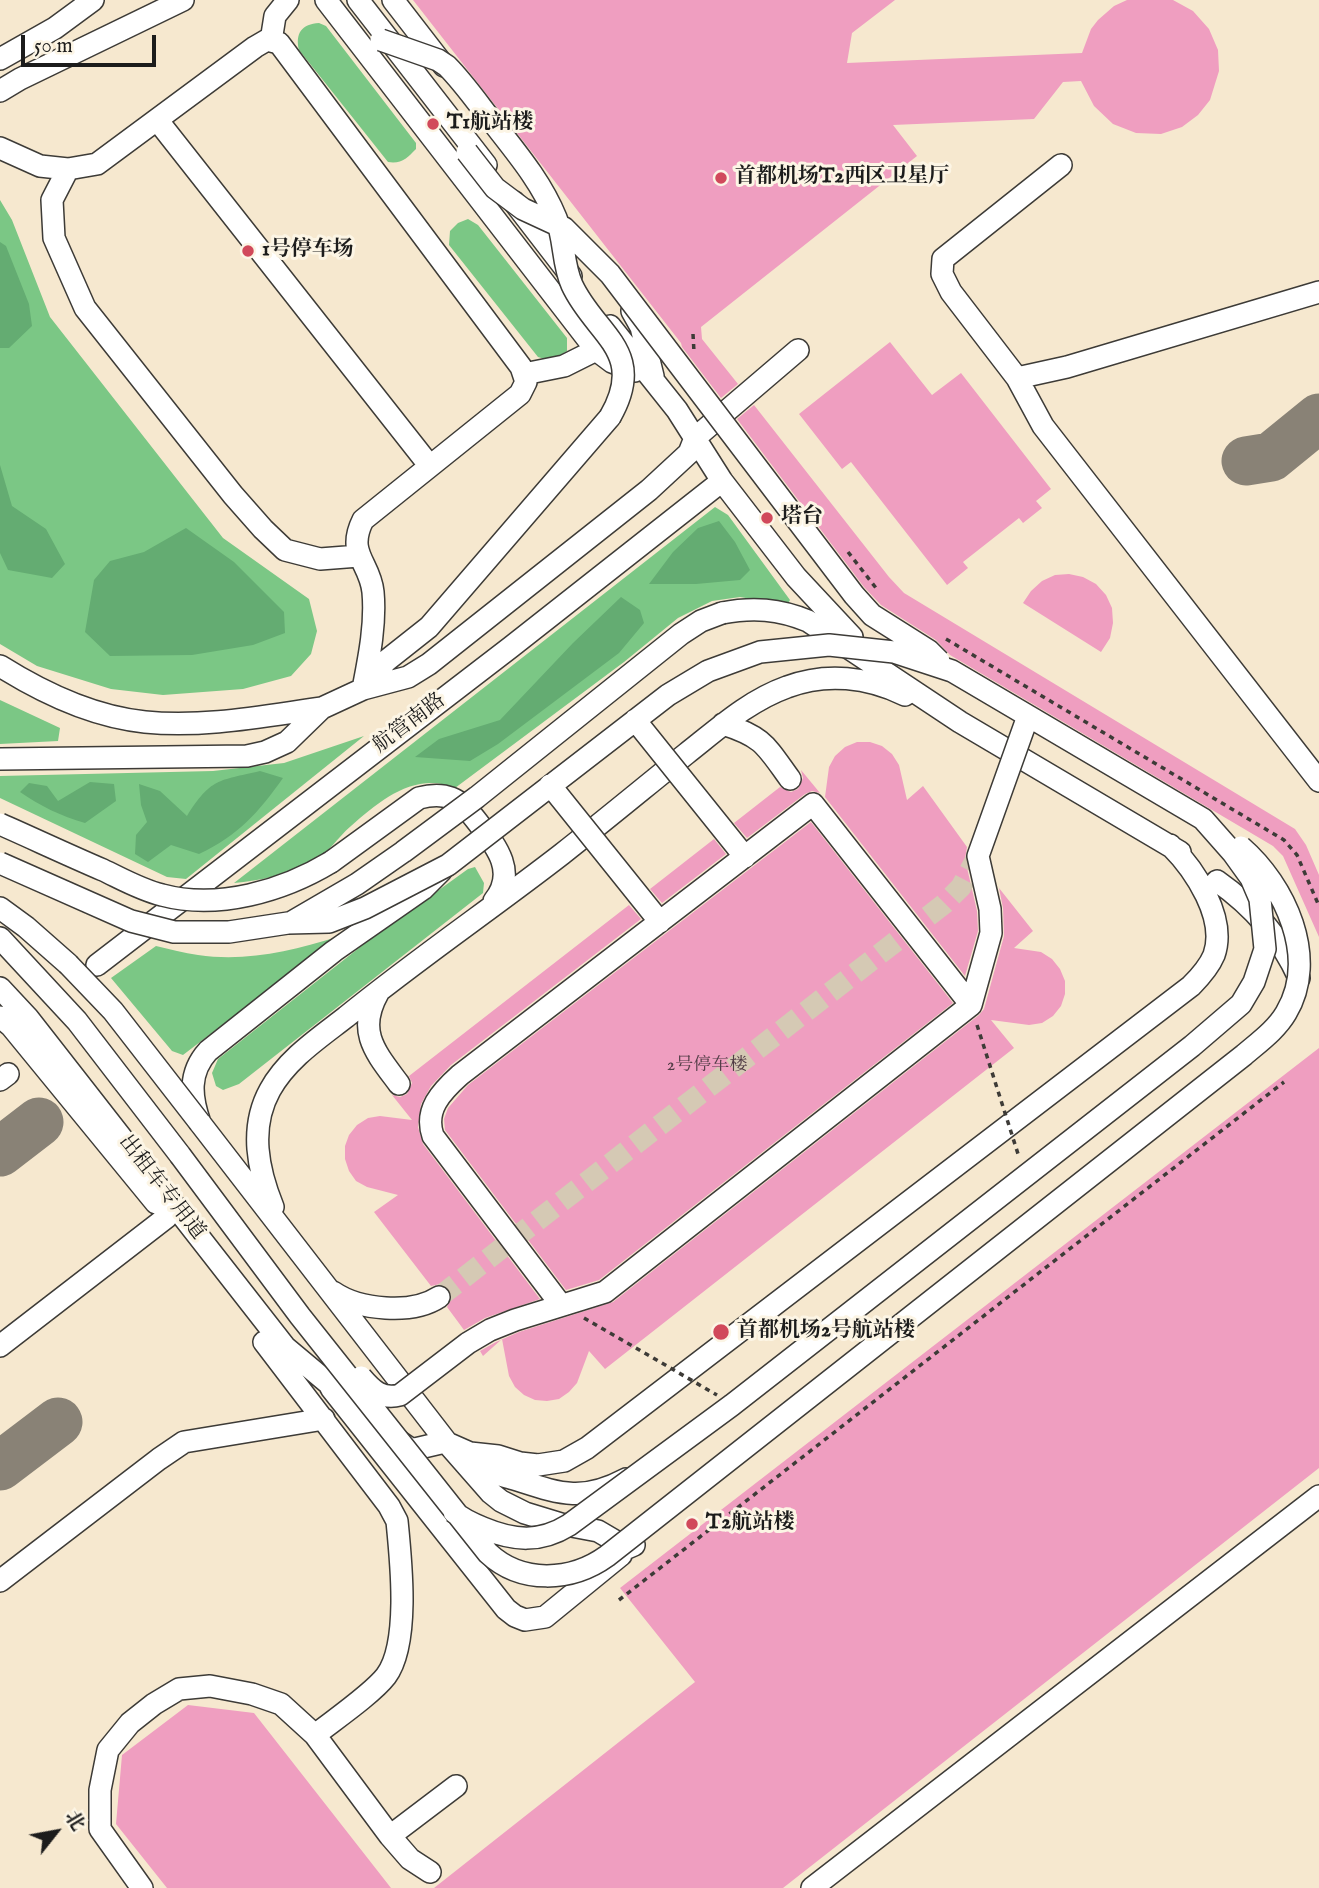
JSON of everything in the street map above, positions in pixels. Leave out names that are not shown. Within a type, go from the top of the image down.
[{"type":"street","points":[[0,59],[55,28],[93,0]]},
{"type":"street","points":[[0,91],[183,0]]},
{"type":"street","points":[[271,41],[275,16],[288,0]]},
{"type":"street","points":[[326,0],[597,351],[612,362],[644,374],[654,382]]},
{"type":"street","points":[[350,0],[612,340],[621,359],[624,384],[610,417],[429,627],[386,661],[363,689]]},
{"type":"street","points":[[358,0],[654,382],[722,481],[814,599],[894,677]]},
{"type":"street","points":[[393,0],[638,319],[654,382]]},
{"type":"street","points":[[0,148],[40,166],[68,169],[97,164],[255,47],[267,40],[279,43],[522,367],[526,382],[520,394],[363,520],[357,532],[359,556],[372,588],[373,612],[363,689]]},
{"type":"street","points":[[0,938],[77,1021],[300,1316],[491,1556],[517,1572],[545,1576],[567,1574],[601,1560],[1270,1032],[1286,1014],[1298,985],[1300,951],[1280,895],[1261,867],[1237,843],[1203,819],[952,671],[929,651],[883,623],[854,595],[610,274],[447,66],[438,60],[381,40]]},
{"type":"street","points":[[158,121],[429,465]]},
{"type":"street","points":[[456,167],[499,137]]},
{"type":"street","points":[[1061,165],[943,259],[942,274],[951,292],[1017,378],[1043,426],[1317,775]]},
{"type":"street","points":[[68,169],[52,200],[54,238],[85,308],[233,495],[285,550],[320,559],[359,556]]},
{"type":"street","points":[[532,174],[559,225],[566,268],[576,292]]},
{"type":"street","points":[[495,188],[523,209],[559,225],[610,274]]},
{"type":"street","points":[[1017,378],[1080,363],[1319,292]]},
{"type":"street","points":[[0,666],[63,699],[120,718],[175,724],[235,720],[322,708],[363,689],[408,677],[429,664],[649,490],[688,453],[695,438],[798,350]]},
{"type":"street","points":[[524,374],[564,366],[597,351]]},
{"type":"street","name":"航管南路","points":[[97,965],[722,481]]},
{"type":"street","points":[[288,923],[357,884],[403,852],[477,797],[681,634],[701,621],[722,613],[762,609],[797,616],[818,626],[960,722]]},
{"type":"street","points":[[200,1123],[193,1103],[192,1086],[196,1068],[208,1051],[334,951],[423,889],[448,865],[680,686],[708,671],[742,658],[775,650],[829,645],[894,652],[952,671]]},
{"type":"street","points":[[0,970],[43,1008],[327,1383],[456,1548],[515,1616],[530,1620],[545,1617],[1226,1079],[1289,1026],[1302,992],[1301,984],[1289,956],[1274,933],[1254,911],[1198,864],[1170,845],[960,722],[891,688],[833,677],[815,679],[783,688],[751,704],[723,724],[560,855],[381,989],[296,1058],[278,1077],[265,1100],[257,1140],[257,1160],[271,1202],[294,1246]]},
{"type":"street","points":[[0,759],[257,754],[287,742],[322,708]]},
{"type":"street","points":[[300,1316],[347,1360],[373,1390],[381,1396],[400,1395],[468,1343],[490,1330],[605,1292],[971,1006],[991,933],[990,909],[978,856],[1028,716]]},
{"type":"street","points":[[635,720],[745,857]]},
{"type":"street","points":[[723,724],[749,732],[758,738],[790,779]]},
{"type":"street","points":[[976,859],[1014,753]]},
{"type":"street","points":[[550,785],[660,922]]},
{"type":"street","points":[[0,824],[143,888],[180,899],[212,899],[266,891],[296,881],[331,862],[413,802],[433,795],[449,797],[461,803],[498,848],[516,860],[530,864],[544,862],[560,855]]},
{"type":"street","points":[[561,1305],[433,1136],[429,1125],[430,1114],[441,1093],[460,1075],[813,804],[971,1006]]},
{"type":"street","points":[[454,1512],[477,1526],[512,1538],[526,1539],[551,1534],[589,1511],[733,1405],[1232,1013],[1241,1004],[1254,982],[1265,949],[1260,899],[1244,867],[1203,819]]},
{"type":"street","points":[[327,1383],[338,1391],[357,1396],[405,1447],[415,1449],[440,1442],[470,1453],[538,1465],[554,1464],[576,1455],[1182,994],[1198,979],[1214,953],[1216,935],[1212,912],[1204,891],[1189,866],[1170,845]]},
{"type":"street","points":[[487,909],[504,883],[505,869],[498,848]]},
{"type":"street","points":[[0,863],[95,906],[156,929],[174,932],[229,932],[288,923],[313,924],[336,920],[448,865]]},
{"type":"street","points":[[448,1444],[476,1466],[544,1490],[567,1494],[613,1486],[655,1460],[1246,998],[1258,976],[1261,950],[1249,923],[1217,881]]},
{"type":"street","points":[[0,908],[68,964],[108,1005],[448,1444],[491,1493],[525,1513],[598,1531],[625,1548],[630,1548]]},
{"type":"street","name":"出租车专用道","points":[[0,988],[28,1018],[99,1107],[276,1336],[327,1383]]},
{"type":"street","points":[[381,989],[369,1012],[369,1035],[378,1055],[399,1084]]},
{"type":"street","points":[[0,1017],[11,1026],[167,1217],[324,1419],[389,1506],[397,1521],[401,1633],[396,1658],[385,1677],[315,1735]]},
{"type":"street","points":[[0,1346],[167,1217]]},
{"type":"street","points":[[323,1284],[341,1297],[365,1306],[417,1306],[439,1297]]},
{"type":"street","points":[[0,1581],[159,1459],[184,1443],[324,1419]]},
{"type":"street","points":[[812,1888],[1319,1496]]},
{"type":"street","points":[[142,1888],[100,1829],[100,1790],[108,1750],[130,1723],[153,1704],[178,1689],[210,1686],[252,1694],[281,1704],[315,1735],[410,1859],[430,1872]]},
{"type":"street","points":[[390,1836],[456,1787]]},
{"type":"path","points":[[693,334],[694,352]]},
{"type":"path","points":[[846,550],[880,594]]},
{"type":"path","points":[[944,638],[1284,840],[1297,855],[1319,906]]},
{"type":"path","points":[[971,1006],[1025,1176]]},
{"type":"path","points":[[619,1600],[1283,1082]]},
{"type":"path","points":[[561,1305],[733,1405]]},
{"type":"green space","points":[[319,23],[326,26],[416,143],[416,149],[404,160],[388,162],[299,50],[301,30],[308,25]]},
{"type":"green space","points":[[0,200],[12,220],[50,317],[223,538],[309,599],[317,631],[311,654],[291,676],[243,689],[163,695],[111,689],[37,666],[0,644]]},
{"type":"green space","points":[[468,219],[478,225],[567,338],[567,351],[551,361],[538,357],[449,245],[450,231],[458,223]]},
{"type":"green space","points":[[0,242],[6,246],[29,304],[32,326],[9,348],[0,348]]},
{"type":"green space","points":[[0,465],[12,506],[46,529],[65,564],[52,578],[8,570],[0,553]]},
{"type":"green space","points":[[715,507],[728,515],[790,600],[787,605],[740,597],[712,601],[678,618],[624,662],[455,788],[426,783],[399,791],[362,816],[312,862],[274,876],[234,883]]},
{"type":"green space","points":[[719,521],[735,542],[750,570],[740,580],[649,584],[673,552],[698,528]]},
{"type":"green space","points":[[186,528],[234,562],[284,612],[285,633],[253,645],[192,655],[110,656],[85,632],[94,580],[110,561],[144,552]]},
{"type":"green space","points":[[621,597],[640,610],[644,623],[619,653],[498,744],[470,761],[415,757],[439,739],[500,720]]},
{"type":"green space","points":[[0,700],[60,728],[58,741],[0,744]]},
{"type":"green space","points":[[364,736],[186,879],[167,877],[0,798],[0,776],[213,771],[284,763]]},
{"type":"green space","points":[[260,771],[283,778],[265,802],[237,831],[213,847],[199,854],[171,845],[148,862],[135,854],[136,835],[147,822],[141,805],[139,784],[160,791],[187,816],[203,794],[217,783]]},
{"type":"green space","points":[[90,782],[114,784],[116,801],[85,823],[51,810],[20,792],[29,783],[47,786],[58,801]]},
{"type":"green space","points":[[475,867],[484,883],[483,893],[239,1084],[223,1090],[216,1086],[212,1073],[218,1059],[364,944],[468,869]]},
{"type":"green space","points":[[337,937],[183,1055],[172,1051],[111,978],[156,946],[198,955],[234,957],[286,951]]},
{"type":"building","name":"首都机场T2西区卫星厅","points":[[413,0],[895,0],[852,33],[847,63],[1082,53],[1091,29],[1114,6],[1127,0],[1173,0],[1193,11],[1209,29],[1218,50],[1219,71],[1210,100],[1198,115],[1182,127],[1161,134],[1136,133],[1113,124],[1094,106],[1081,81],[1063,82],[1034,119],[893,125],[917,156],[701,327],[702,339],[738,384],[721,398]]},
{"type":"building","points":[[890,342],[932,395],[961,373],[1051,489],[1036,501],[1042,508],[1023,523],[1019,518],[963,562],[968,568],[947,585],[851,462],[842,469],[799,414]]},
{"type":"building","points":[[754,405],[904,593],[1295,829],[1306,845],[1319,875],[1319,937],[1283,856],[1273,846],[950,655],[936,640],[881,605],[864,587],[737,419]]},
{"type":"building","points":[[1069,574],[1096,584],[1106,595],[1112,608],[1110,638],[1101,652],[1023,603],[1042,581],[1055,575]]},
{"type":"building","points":[[857,742],[882,746],[892,754],[899,765],[907,800],[923,786],[967,847],[965,859],[977,911],[978,931],[965,976],[825,797],[829,767],[835,756],[845,747]]},
{"type":"building","points":[[801,770],[820,793],[812,791],[805,794],[747,838],[734,823],[780,787],[791,792],[798,789],[803,778]]},
{"type":"building","points":[[811,822],[953,1003],[599,1280],[566,1290],[445,1130],[444,1119],[448,1108],[468,1085]]},
{"type":"building","points":[[714,839],[726,854],[662,903],[650,889]]},
{"type":"building","points":[[999,888],[1033,931],[1014,948],[1041,952],[1052,959],[1060,969],[1065,981],[1065,994],[1061,1006],[1053,1016],[1042,1023],[1029,1025],[991,1020],[1014,1048],[605,1369],[589,1351],[577,1383],[559,1399],[535,1400],[515,1387],[509,1376],[502,1339],[613,1302],[979,1015],[984,1009],[1004,936]]},
{"type":"building","points":[[629,905],[641,919],[451,1065],[431,1086],[421,1104],[418,1127],[423,1144],[540,1299],[485,1318],[464,1330],[447,1307],[452,1298],[450,1291],[440,1284],[431,1286],[374,1212],[398,1195],[367,1187],[356,1181],[349,1171],[345,1146],[349,1135],[357,1125],[368,1118],[380,1116],[412,1120],[392,1095],[400,1097],[407,1094],[412,1083],[409,1076]]},
{"type":"building","name":"首都机场2号航站楼","points":[[1319,1048],[1319,1468],[783,1888],[434,1888],[695,1682],[620,1588]]},
{"type":"building","points":[[501,1340],[483,1356],[480,1351]]},
{"type":"building","points":[[188,1705],[254,1713],[391,1888],[167,1888],[116,1824],[122,1755]]},
{"type":"taxiway","points":[[1246,461],[1271,457],[1319,418]]},
{"type":"taxiway","points":[[0,1152],[39,1122]]},
{"type":"taxiway","points":[[0,1466],[58,1422]]},
{"type":"tunnel","points":[[439,1297],[944,904],[961,887],[976,859]]},
{"type":"tunnel","points":[[48,1004],[95,966]]},
{"type":"place","name":"T1航站楼","points":[[433,124]]},
{"type":"place","name":"首都机场T2西区卫星厅","points":[[721,178]]},
{"type":"place","name":"1号停车场","points":[[248,251]]},
{"type":"place","name":"塔台","points":[[767,518]]},
{"type":"place","name":"首都机场2号航站楼","points":[[721,1332]]},
{"type":"place","name":"T2航站楼","points":[[692,1524]]}]
